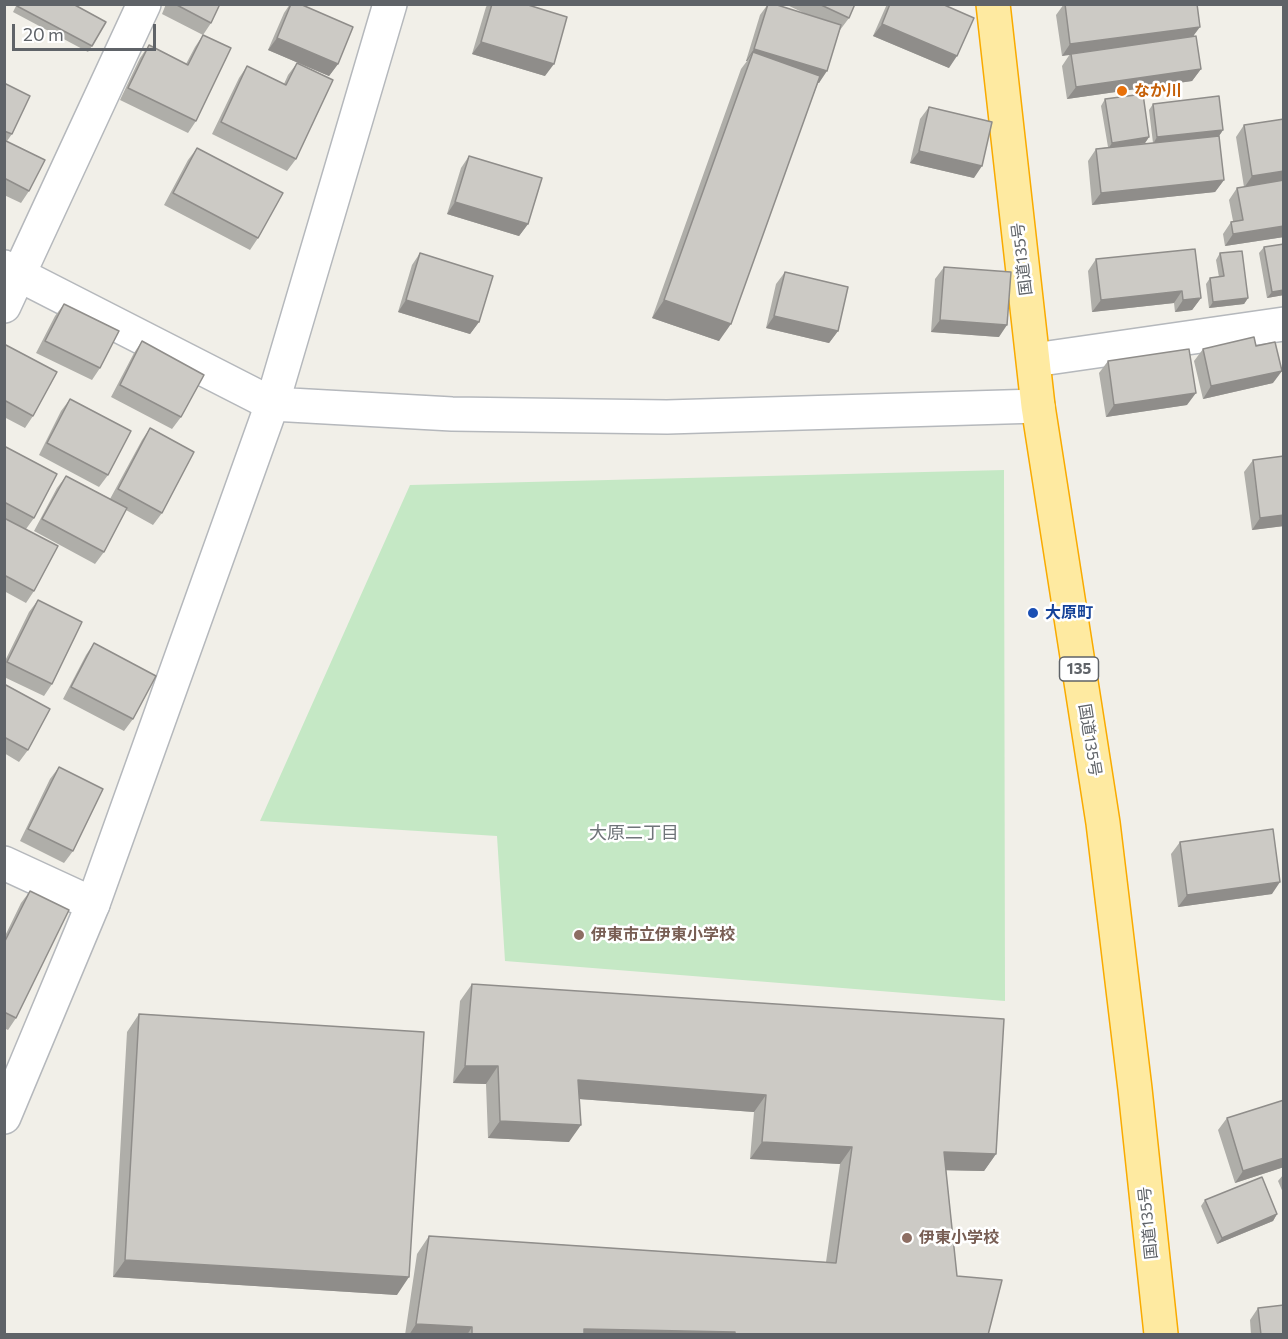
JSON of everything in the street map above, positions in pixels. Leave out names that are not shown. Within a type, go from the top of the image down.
[{"type":"highway","name":"国道135号","points":[[993,4],[1038,406],[1103,823],[1135,1089],[1161,1335]]},
{"type":"street","points":[[4,306],[12,271],[144,4]]},
{"type":"street","points":[[4,1117],[93,904],[272,404],[390,4]]},
{"type":"street","points":[[12,271],[272,404],[452,414],[667,417],[1038,406]]},
{"type":"street","points":[[1034,360],[1284,324]]},
{"type":"street","points":[[4,863],[93,904]]},
{"type":"green space","points":[[1004,470],[1005,1001],[505,961],[497,836],[260,821],[410,485]]},
{"type":"building","points":[[18,4],[73,4],[106,22],[92,46],[17,6]]},
{"type":"building","points":[[175,4],[220,4],[211,23]]},
{"type":"building","points":[[291,4],[300,4],[353,27],[338,64],[277,38]]},
{"type":"building","points":[[492,4],[525,4],[567,17],[554,64],[481,42]]},
{"type":"building","points":[[768,4],[841,25],[827,71],[754,49]]},
{"type":"building","points":[[819,4],[855,4],[849,18]]},
{"type":"building","points":[[890,4],[942,4],[974,18],[957,56],[882,24]]},
{"type":"building","points":[[1065,4],[1197,4],[1200,27],[1070,44]]},
{"type":"building","points":[[203,35],[231,48],[196,121],[128,88],[149,45],[188,65]]},
{"type":"building","points":[[1196,36],[1201,69],[1076,87],[1071,54]]},
{"type":"building","points":[[753,52],[820,76],[731,324],[664,300]]},
{"type":"building","points":[[297,63],[333,80],[296,159],[221,122],[247,66],[286,85]]},
{"type":"building","points":[[4,83],[30,96],[12,134],[4,131]]},
{"type":"building","points":[[1143,94],[1149,137],[1112,143],[1105,99]]},
{"type":"building","points":[[1219,96],[1223,130],[1157,137],[1153,104]]},
{"type":"building","points":[[929,107],[992,122],[982,166],[919,151]]},
{"type":"building","points":[[1284,119],[1284,171],[1252,176],[1244,125]]},
{"type":"building","points":[[1219,136],[1224,180],[1101,193],[1096,149]]},
{"type":"building","points":[[4,140],[45,160],[29,191],[4,178]]},
{"type":"building","points":[[197,148],[283,193],[258,238],[173,193]]},
{"type":"building","points":[[469,156],[542,178],[528,224],[455,202]]},
{"type":"building","points":[[1284,180],[1284,226],[1233,234],[1231,222],[1243,220],[1237,188]]},
{"type":"building","points":[[1284,244],[1284,290],[1272,292],[1264,247]]},
{"type":"building","points":[[1195,249],[1201,298],[1183,300],[1182,291],[1101,300],[1096,259]]},
{"type":"building","points":[[1242,251],[1248,298],[1213,302],[1210,278],[1224,276],[1220,253]]},
{"type":"building","points":[[420,253],[493,276],[479,322],[406,300]]},
{"type":"building","points":[[944,267],[1011,272],[1007,325],[940,320]]},
{"type":"building","points":[[785,272],[848,287],[838,331],[774,316]]},
{"type":"building","points":[[64,304],[119,331],[100,368],[45,341]]},
{"type":"building","points":[[1254,337],[1256,346],[1275,342],[1282,371],[1211,386],[1203,349]]},
{"type":"building","points":[[142,341],[204,375],[181,417],[120,385]]},
{"type":"building","points":[[4,344],[57,372],[33,416],[4,400]]},
{"type":"building","points":[[1189,349],[1196,393],[1114,405],[1108,361]]},
{"type":"building","points":[[70,399],[131,431],[108,475],[47,443]]},
{"type":"building","points":[[150,428],[194,452],[162,513],[118,489]]},
{"type":"building","points":[[4,446],[57,474],[34,518],[4,502]]},
{"type":"building","points":[[1284,456],[1284,515],[1260,518],[1253,460]]},
{"type":"building","points":[[66,476],[127,508],[104,552],[42,519]]},
{"type":"building","points":[[4,518],[58,546],[34,591],[4,575]]},
{"type":"building","points":[[38,600],[82,622],[52,684],[7,662]]},
{"type":"building","points":[[94,643],[156,676],[133,719],[71,687]]},
{"type":"building","points":[[4,684],[50,709],[28,750],[4,737]]},
{"type":"building","points":[[59,767],[103,789],[73,851],[28,829]]},
{"type":"building","points":[[1273,829],[1280,882],[1187,895],[1180,842]]},
{"type":"building","points":[[30,891],[69,910],[16,1018],[4,1012],[4,943]]},
{"type":"building","points":[[472,984],[1004,1019],[996,1154],[944,1152],[957,1276],[1002,1280],[988,1335],[735,1335],[735,1332],[584,1329],[584,1335],[472,1335],[472,1327],[416,1324],[429,1236],[836,1263],[852,1147],[762,1142],[766,1095],[578,1080],[581,1125],[500,1121],[498,1066],[465,1066]]},
{"type":"building","points":[[139,1014],[424,1032],[409,1277],[125,1260]]},
{"type":"building","points":[[1284,1100],[1284,1158],[1243,1171],[1227,1118]]},
{"type":"building","points":[[1262,1177],[1277,1214],[1222,1238],[1205,1200]]},
{"type":"building","points":[[1284,1305],[1284,1335],[1261,1335],[1258,1308]]},
{"type":"place","name":"なか川","points":[[1122,91]]},
{"type":"place","name":"大原町","points":[[1033,613]]},
{"type":"place","name":"伊東市立伊東小学校","points":[[579,935]]},
{"type":"place","name":"伊東小学校","points":[[907,1238]]},
{"type":"district","name":"大原二丁目","points":[[634,833]]}]
